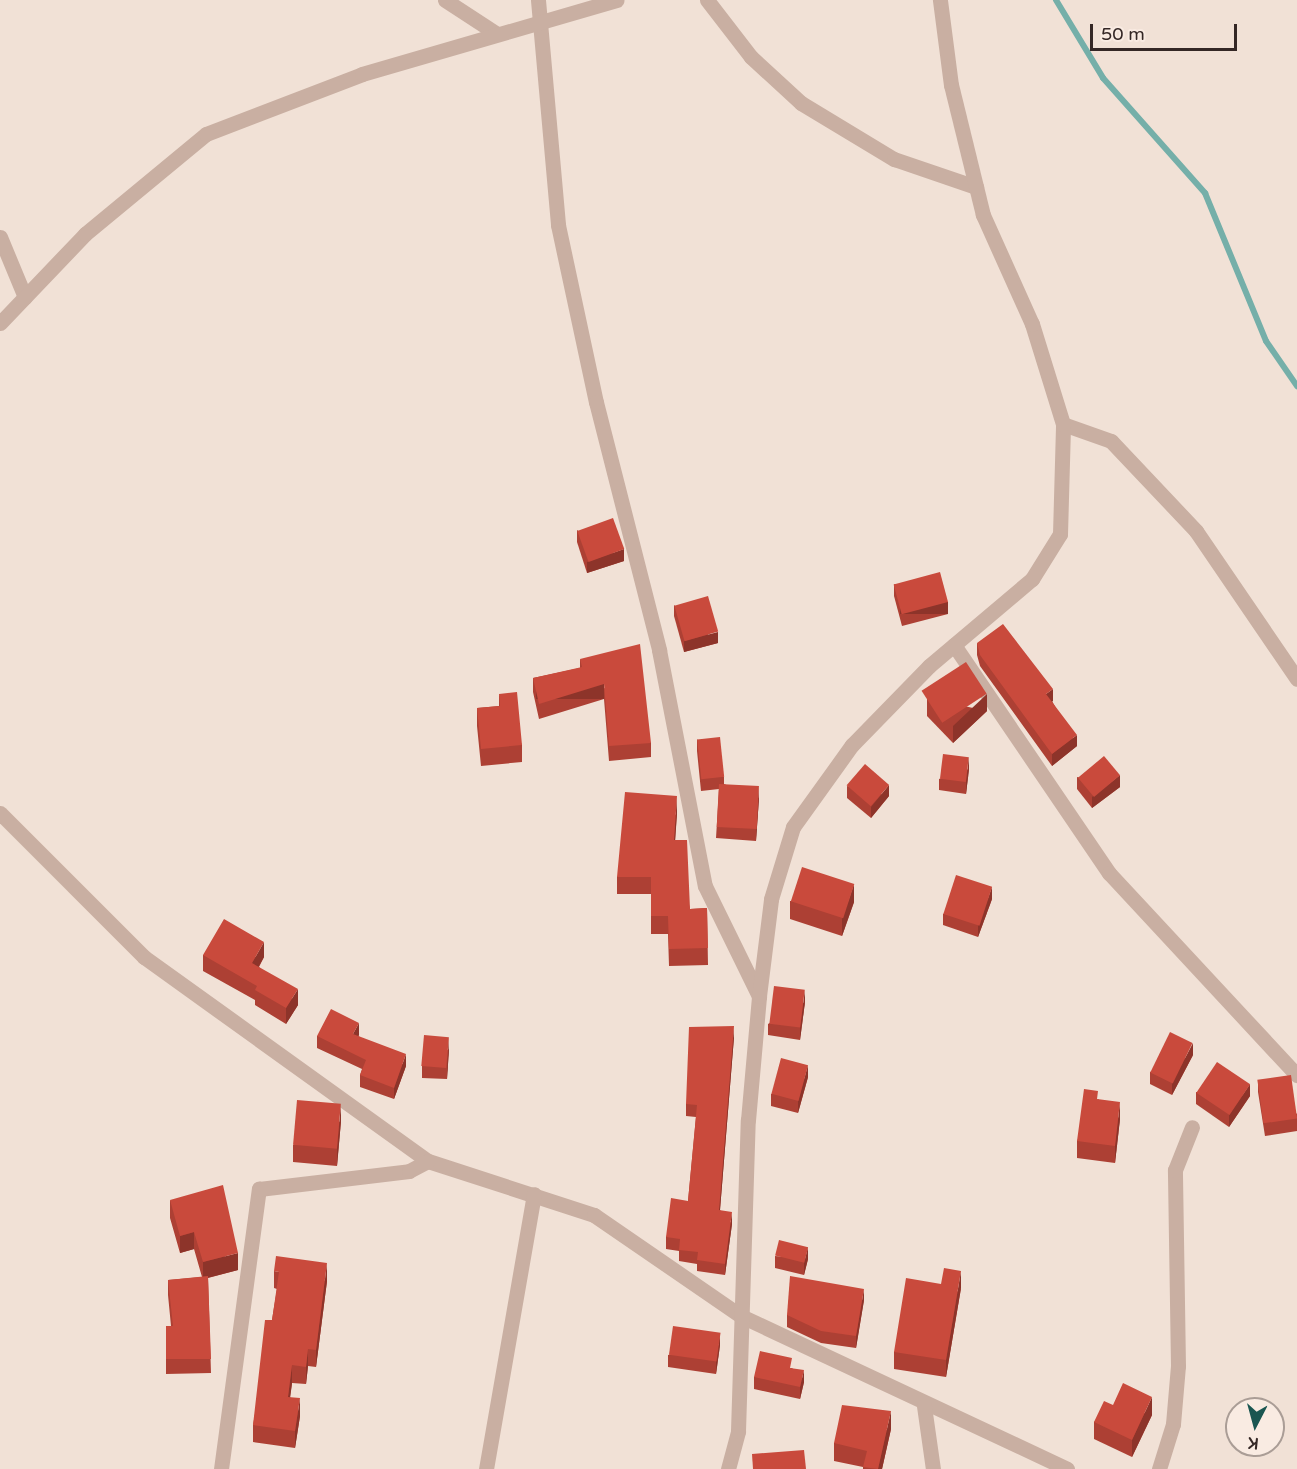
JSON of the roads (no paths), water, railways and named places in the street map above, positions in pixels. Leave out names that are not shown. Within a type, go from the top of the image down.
[{"type":"street","points":[[445,0],[494,32]]},
{"type":"street","points":[[538,0],[538,21],[558,225],[659,650],[705,886],[759,996]]},
{"type":"street","points":[[1,321],[86,234],[206,134],[362,74],[494,32],[616,0]]},
{"type":"street","points":[[707,0],[751,57],[801,103],[894,159],[976,187]]},
{"type":"street","points":[[728,1469],[738,1431],[748,1120],[759,996],[771,899],[793,826],[852,745],[954,645],[1032,579],[1060,534],[1064,424],[1032,324],[976,187],[951,85],[940,0]]},
{"type":"street","points":[[0,237],[25,297]]},
{"type":"street","points":[[1064,424],[1111,441],[1196,531],[1297,679]]},
{"type":"street","points":[[954,645],[1109,873],[1297,1075]]},
{"type":"street","points":[[0,813],[144,957],[428,1161],[594,1215],[741,1316],[924,1406],[1067,1469]]},
{"type":"street","points":[[1159,1469],[1173,1424],[1178,1366],[1175,1170],[1192,1127]]},
{"type":"street","points":[[221,1469],[259,1189],[409,1172],[428,1161]]},
{"type":"street","points":[[486,1469],[534,1194]]},
{"type":"street","points":[[924,1406],[933,1469]]},
{"type":"waterway","points":[[1056,0],[1103,78],[1205,193],[1266,341],[1297,386]]}]
